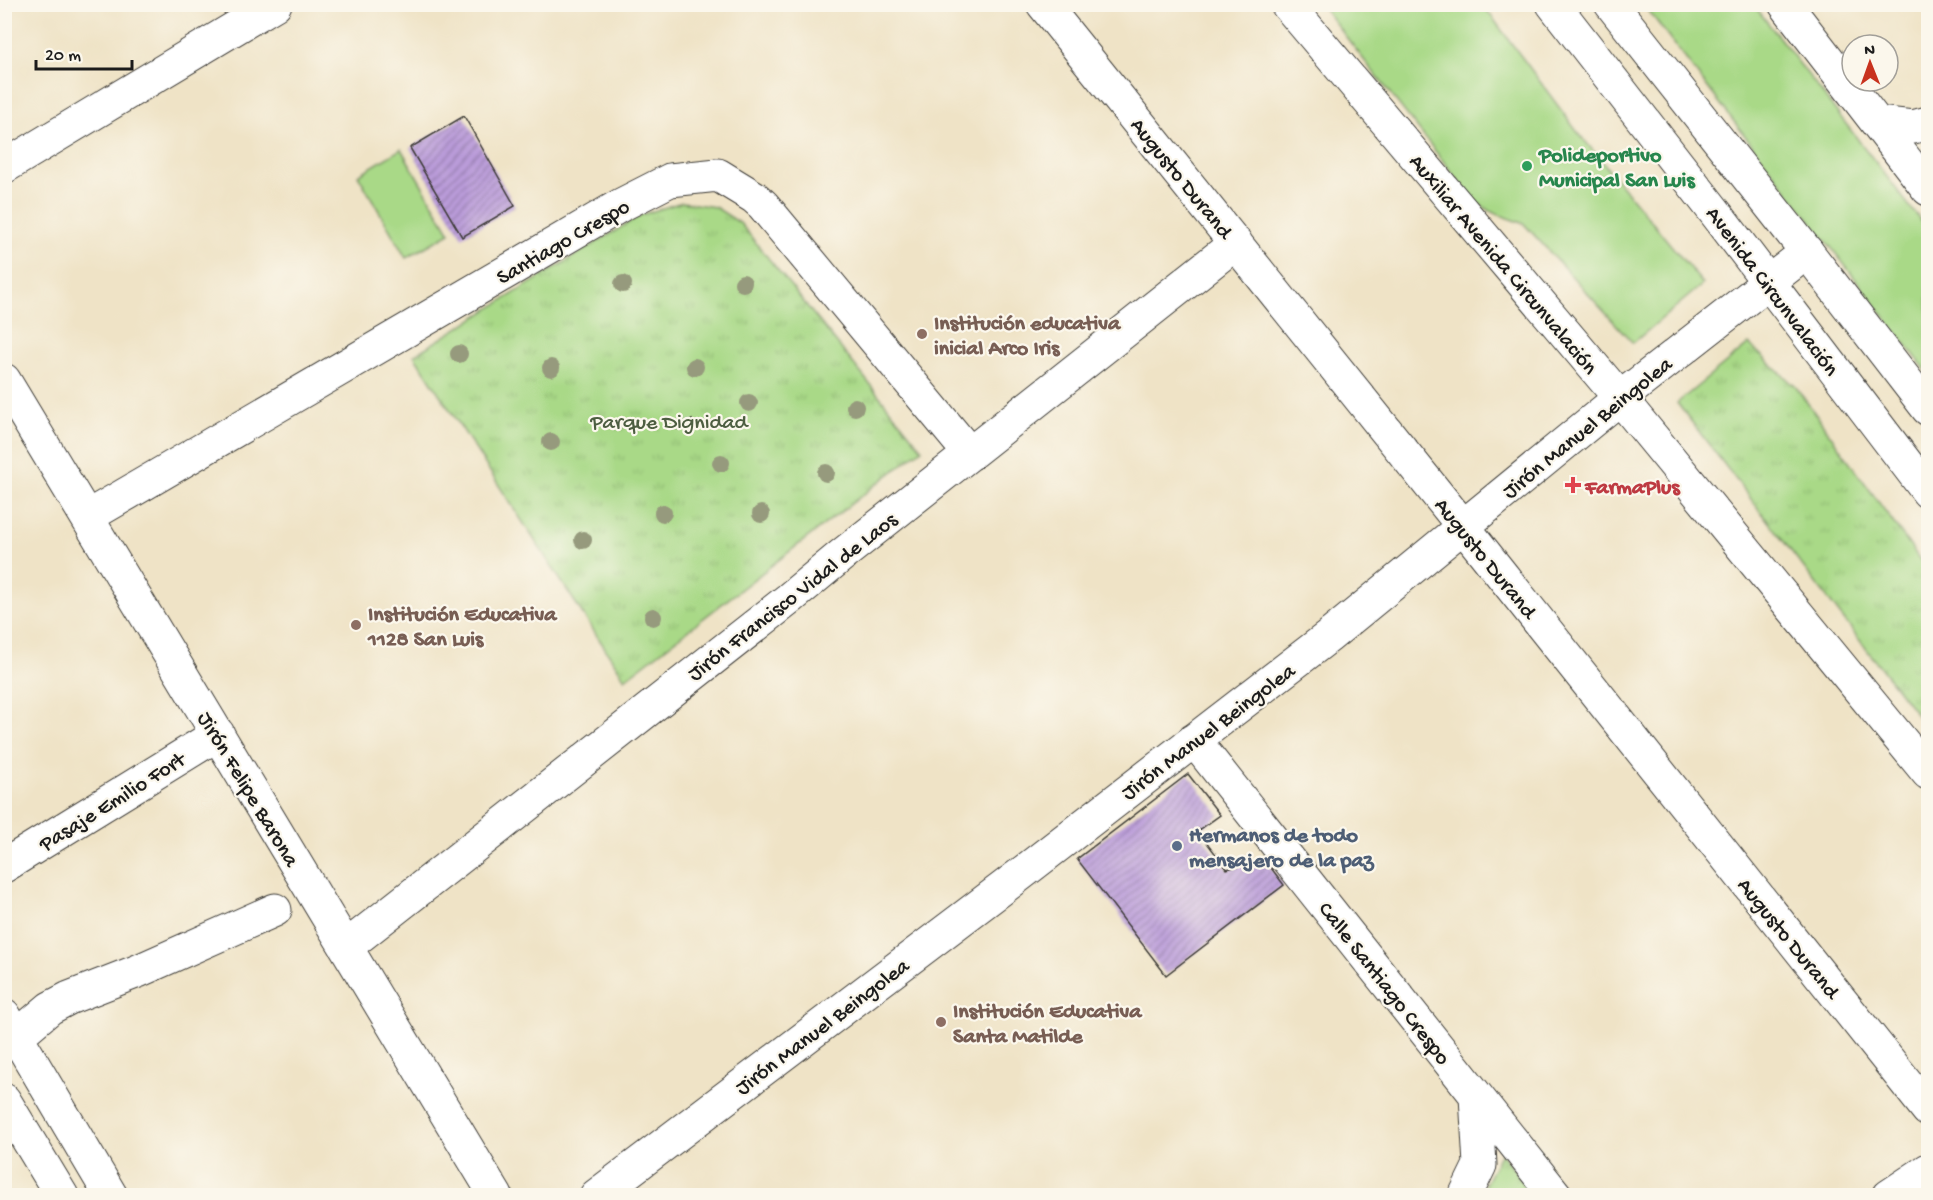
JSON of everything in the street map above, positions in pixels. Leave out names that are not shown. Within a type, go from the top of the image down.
[{"type":"street","points":[[4,167],[275,4]]},
{"type":"street","name":"Augusto Durand","points":[[1043,4],[1929,1110]]},
{"type":"street","name":"Auxiliar Avenida Circunvalación","points":[[1287,4],[1620,398],[1929,773]]},
{"type":"street","name":"Avenida Circunvalación","points":[[1553,4],[1929,492]]},
{"type":"street","points":[[1611,4],[1929,409]]},
{"type":"street","points":[[1785,4],[1929,189]]},
{"type":"street","points":[[1877,123],[1913,127],[1929,123]]},
{"type":"street","name":"Santiago Crespo","points":[[87,517],[621,205],[670,180],[718,175],[763,205],[970,454]]},
{"type":"street","name":"Jirón Francisco Vidal de Laos","points":[[346,947],[789,599],[1236,243]]},
{"type":"street","name":"Jirón Manuel Beingolea","points":[[596,1196],[1004,887],[1328,637],[1620,398],[1807,252]]},
{"type":"street","name":"Jirón Felipe Barona","points":[[4,380],[496,1196]]},
{"type":"street","name":"Pasaje Emilio Fort","points":[[4,866],[218,734]]},
{"type":"street","name":"Calle Santiago Crespo","points":[[1194,740],[1556,1196]]},
{"type":"street","points":[[111,1196],[9,1031],[69,998],[138,971],[275,910]]},
{"type":"street","points":[[1465,1196],[1480,1165],[1476,1096]]},
{"type":"street","points":[[4,1100],[62,1196]]},
{"type":"street","points":[[1889,1196],[1929,1170]]},
{"type":"green space","name":"Polideportivo Municipal San Luis","points":[[1321,5],[1483,5],[1576,130],[1703,284],[1633,343],[1524,224],[1494,213],[1475,202]]},
{"type":"green space","points":[[1644,5],[1754,5],[1928,230],[1928,373]]},
{"type":"green space","points":[[401,149],[450,233],[406,258],[358,175]]},
{"type":"green space","name":"Parque Dignidad","points":[[682,202],[715,207],[740,223],[922,449],[625,679],[414,355],[641,215]]},
{"type":"green space","points":[[1749,344],[1796,387],[1928,571],[1928,729],[1677,403]]},
{"type":"green space","points":[[1501,1153],[1534,1195],[1479,1196]]},
{"type":"building","points":[[464,116],[515,206],[462,237],[410,148]]},
{"type":"building","points":[[692,420],[695,430],[677,429]]},
{"type":"building","points":[[1188,774],[1220,815],[1198,831],[1227,869],[1265,860],[1284,885],[1166,975],[1077,859]]},
{"type":"place","name":"Polideportivo Municipal San Luis","points":[[1527,166]]},
{"type":"place","name":"Institución educativa inicial Arco Iris","points":[[922,334]]},
{"type":"place","name":"FarmaPlus","points":[[1573,485]]},
{"type":"place","name":"Institución Educativa 1128 San Luis","points":[[356,625]]},
{"type":"place","name":"Hermanos de todo mensajero de la paz","points":[[1177,846]]},
{"type":"place","name":"Institución Educativa Santa Matilde","points":[[941,1022]]}]
